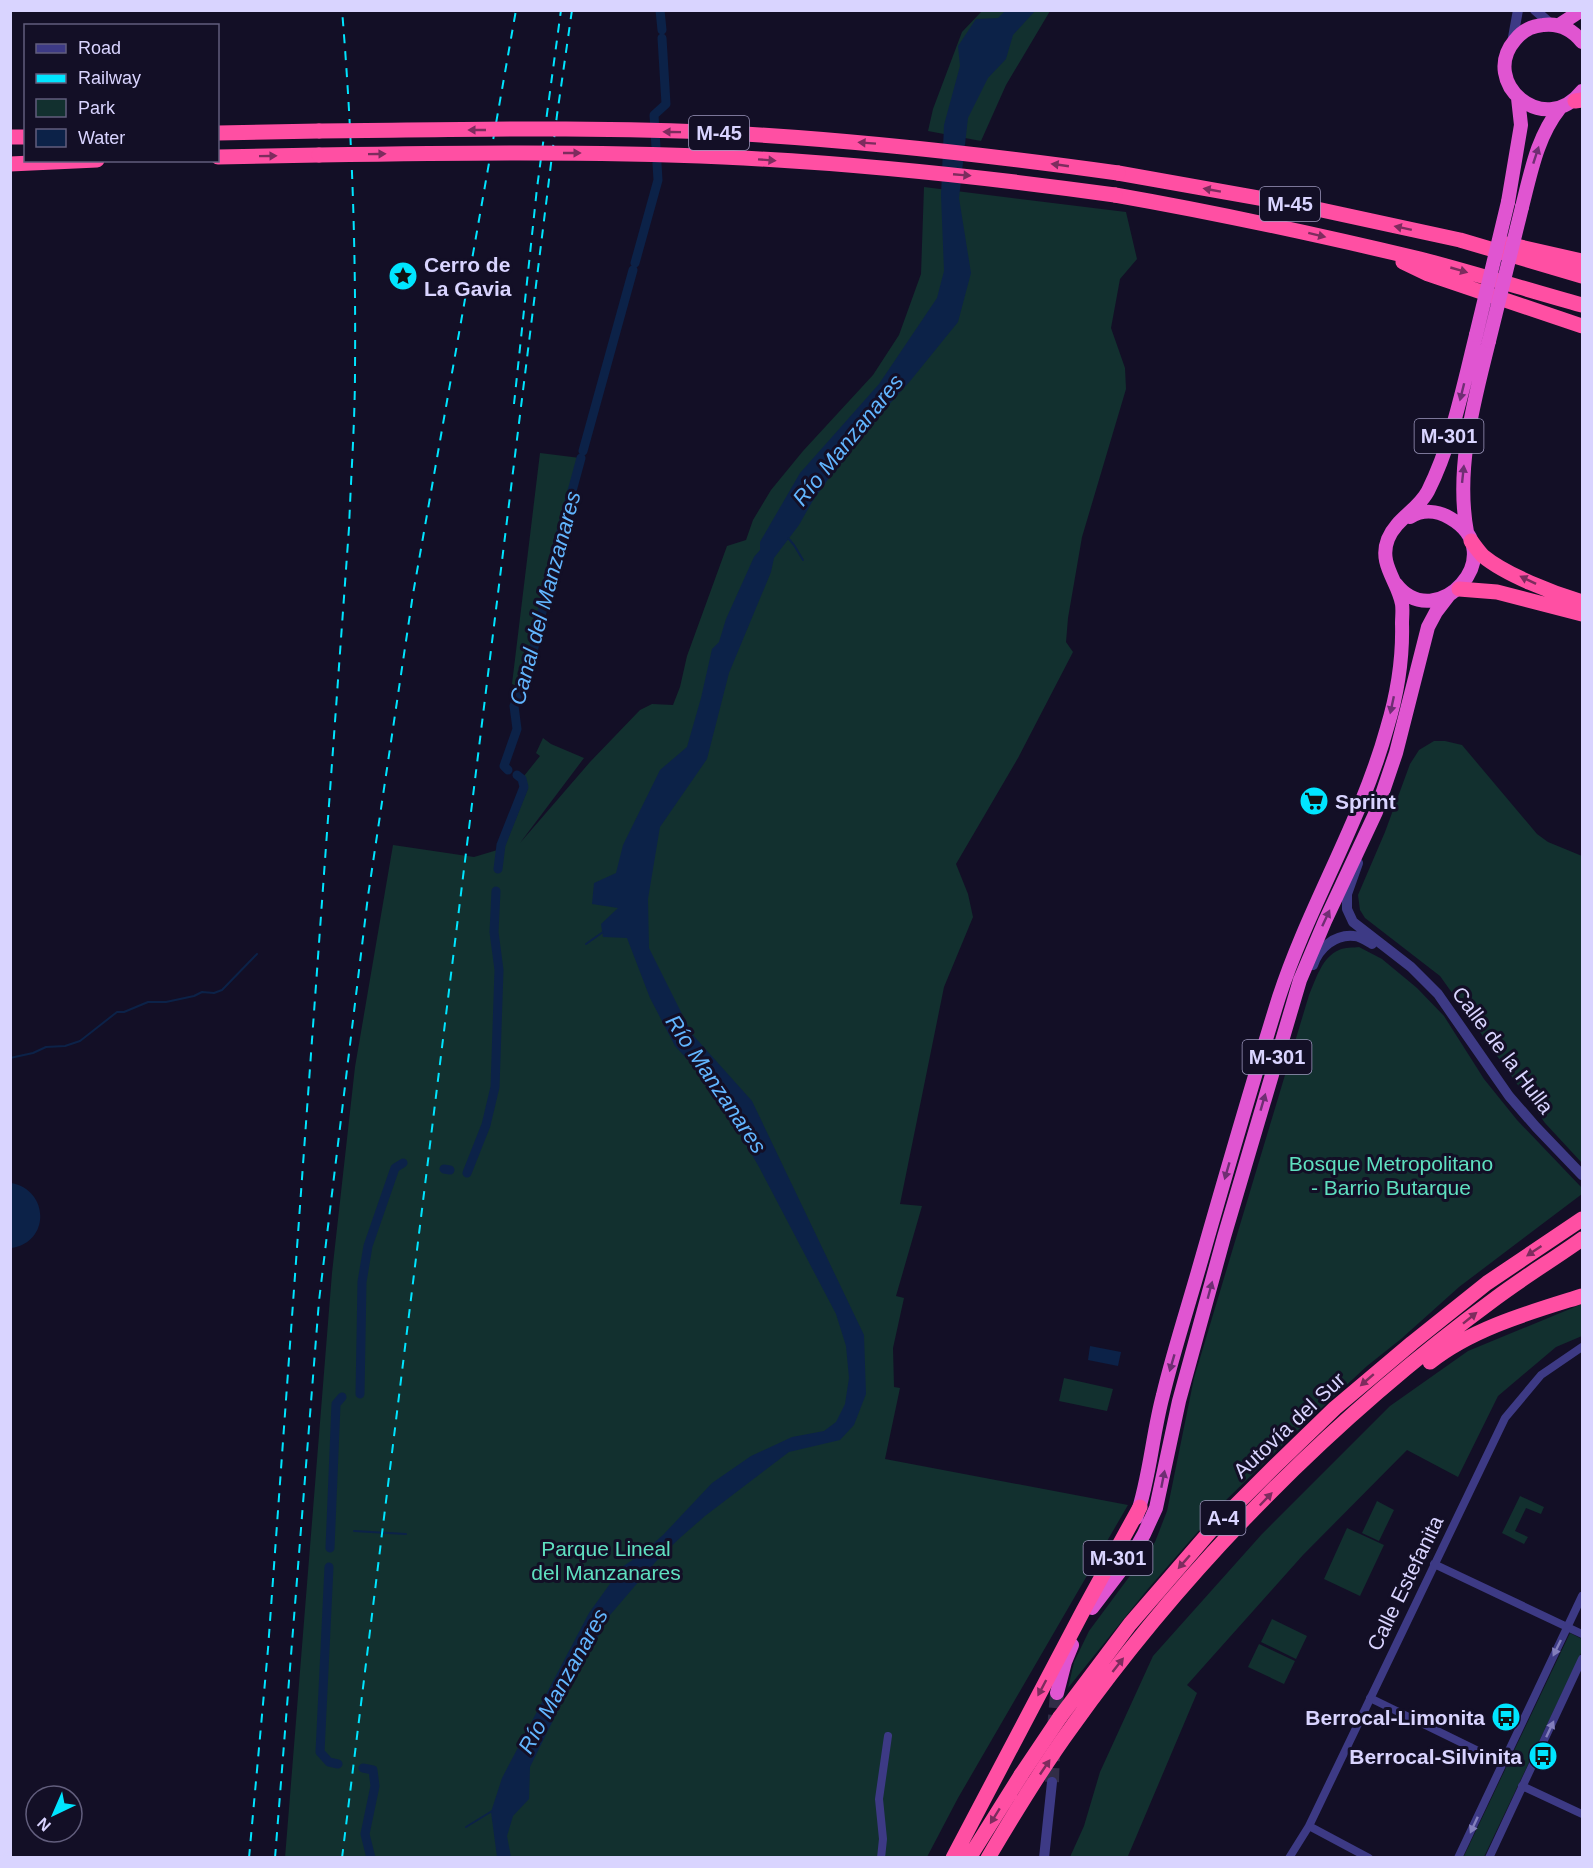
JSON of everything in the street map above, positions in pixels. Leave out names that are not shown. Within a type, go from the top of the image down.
[{"type":"highway","points":[[1555,25],[1582,10]]},
{"type":"highway","points":[[1512,44],[1527,29],[1538,25],[1555,25],[1571,30],[1582,42]]},
{"type":"highway","name":"M-301","points":[[1092,1608],[1131,1557],[1144,1534],[1159,1497],[1179,1401],[1300,980],[1376,812],[1396,753],[1428,627],[1436,612],[1469,574],[1473,558],[1463,511],[1462,488],[1466,446],[1521,125],[1518,98],[1509,86],[1505,70],[1506,56],[1512,44]]},
{"type":"highway","points":[[1518,98],[1538,108],[1560,108],[1580,97]]},
{"type":"highway","name":"M-301","points":[[1057,1693],[1072,1645],[1130,1535],[1140,1507],[1147,1484],[1162,1397],[1280,994],[1299,942],[1355,817],[1387,729],[1402,648],[1402,603],[1388,573],[1385,553],[1388,539],[1398,524],[1421,505],[1438,468],[1483,338],[1540,142],[1548,124],[1560,108]]},
{"type":"highway","name":"M-45","points":[[219,133],[593,130],[725,133],[880,144],[985,155],[1118,173],[1303,206],[1460,240],[1582,276]]},
{"type":"highway","name":"M-45","points":[[219,158],[465,153],[723,157],[979,177],[1115,195],[1306,232],[1421,260],[1582,305]]},
{"type":"highway","points":[[10,164],[54,162]]},
{"type":"highway","points":[[1460,240],[1473,236],[1582,261]]},
{"type":"highway","points":[[1382,251],[1428,274],[1582,326]]},
{"type":"highway","points":[[1515,304],[1582,333]]},
{"type":"highway","points":[[1398,524],[1416,513],[1443,513],[1459,523],[1483,555],[1503,568],[1582,602]]},
{"type":"highway","points":[[1388,573],[1401,590],[1419,599],[1434,600],[1454,592],[1497,592],[1582,614]]},
{"type":"highway","name":"Autovía del Sur","points":[[969,1857],[1060,1717],[1130,1624],[1213,1528],[1335,1408],[1412,1343],[1487,1283],[1582,1219]]},
{"type":"highway","name":"Autovía del Sur","points":[[988,1857],[1019,1805],[1070,1729],[1164,1607],[1277,1486],[1380,1391],[1496,1297],[1582,1239]]},
{"type":"highway","points":[[1329,1436],[1362,1416],[1439,1355],[1506,1321],[1582,1296]]},
{"type":"highway","points":[[953,1857],[1140,1507]]},
{"type":"street","points":[[1512,44],[1518,10]]},
{"type":"street","points":[[1535,10],[1555,25]]},
{"type":"street","points":[[1376,812],[1347,894],[1347,909],[1353,922],[1390,952]]},
{"type":"street","points":[[1277,1057],[1316,956],[1328,943],[1338,938],[1355,936],[1390,952]]},
{"type":"street","name":"Calle de la Hulla","points":[[1390,952],[1411,967],[1438,994],[1509,1096],[1582,1175]]},
{"type":"street","name":"Calle Estefanita","points":[[1288,1857],[1309,1826],[1505,1418],[1541,1375],[1582,1347]]},
{"type":"street","points":[[1434,1564],[1582,1634]]},
{"type":"street","points":[[1458,1857],[1582,1596]]},
{"type":"street","points":[[1489,1857],[1582,1659]]},
{"type":"street","points":[[1370,1698],[1503,1763]]},
{"type":"street","points":[[881,1857],[883,1839],[879,1799],[888,1736]]},
{"type":"street","points":[[1044,1857],[1052,1782]]},
{"type":"street","points":[[1522,1786],[1582,1814]]},
{"type":"street","points":[[1309,1826],[1369,1857]]},
{"type":"green space","points":[[982,11],[1050,11],[1006,85],[981,141],[928,131],[933,109],[962,32]]},
{"type":"green space","name":"Parque Lineal del Manzanares","points":[[924,187],[1126,212],[1137,259],[1120,279],[1111,328],[1125,368],[1126,389],[1082,537],[1066,642],[1073,652],[1018,758],[956,864],[968,894],[973,917],[944,987],[900,1204],[922,1206],[896,1296],[904,1298],[893,1348],[894,1387],[900,1388],[885,1459],[1128,1505],[958,1798],[927,1857],[285,1858],[332,1273],[355,1067],[393,845],[474,857],[504,848],[528,788],[524,776],[540,756],[536,753],[543,738],[551,744],[584,758],[520,843],[590,762],[640,710],[652,704],[673,705],[687,656],[727,546],[746,540],[753,520],[771,490],[803,451],[873,375],[899,335],[921,274]]},
{"type":"green space","points":[[540,453],[580,458],[519,687],[512,684]]},
{"type":"green space","name":"Bosque Metropolitano - Barrio Butarque","points":[[1434,741],[1462,745],[1537,834],[1548,842],[1582,856],[1582,1163],[1545,1123],[1440,976],[1365,918],[1360,910],[1358,895],[1385,832],[1410,764],[1419,750]]},
{"type":"green space","name":"Bosque Metropolitano - Barrio Butarque","points":[[1359,947],[1382,959],[1417,988],[1444,1016],[1484,1079],[1517,1120],[1582,1188],[1582,1194],[1459,1287],[1367,1366],[1297,1431],[1223,1503],[1147,1590],[1068,1688],[1074,1662],[1089,1631],[1155,1542],[1167,1511],[1194,1378],[1309,995],[1320,969],[1333,953],[1341,949]]},
{"type":"green space","points":[[1582,1304],[1582,1336],[1556,1347],[1498,1396],[1458,1477],[1407,1450],[1303,1555],[1187,1685],[1197,1693],[1129,1857],[1070,1857],[1084,1826],[1100,1772],[1153,1656],[1262,1534],[1390,1406],[1468,1351]]},
{"type":"green space","points":[[1064,1378],[1113,1389],[1107,1411],[1059,1401]]},
{"type":"green space","points":[[1520,1496],[1544,1507],[1541,1514],[1526,1508],[1515,1531],[1528,1537],[1524,1544],[1502,1533]]},
{"type":"green space","points":[[1377,1501],[1394,1510],[1379,1541],[1362,1533]]},
{"type":"green space","points":[[1347,1528],[1384,1545],[1360,1596],[1324,1579]]},
{"type":"green space","points":[[1272,1619],[1307,1636],[1296,1659],[1261,1642]]},
{"type":"green space","points":[[1570,1633],[1582,1639],[1582,1651],[1484,1857],[1463,1858]]},
{"type":"green space","points":[[1259,1644],[1295,1661],[1284,1684],[1248,1667]]},
{"type":"water","name":"Río Manzanares","points":[[1005,11],[1035,11],[1013,35],[1006,59],[988,78],[968,118],[959,198],[971,273],[958,322],[911,380],[850,448],[812,502],[799,525],[774,558],[771,572],[729,673],[707,759],[660,827],[648,899],[649,948],[692,1034],[752,1101],[864,1335],[866,1394],[854,1425],[840,1440],[789,1452],[681,1537],[659,1558],[610,1615],[565,1696],[530,1767],[529,1799],[513,1816],[507,1836],[511,1857],[497,1857],[491,1812],[502,1778],[589,1613],[622,1567],[663,1535],[712,1483],[751,1456],[792,1437],[824,1431],[836,1422],[845,1404],[849,1378],[846,1346],[836,1314],[759,1167],[713,1087],[675,1046],[650,998],[627,938],[603,937],[601,924],[618,908],[592,904],[594,883],[616,873],[623,845],[660,770],[687,747],[712,649],[719,642],[726,619],[754,557],[760,550],[760,542],[800,473],[879,384],[937,298],[944,271],[941,195],[944,125],[960,66],[958,46],[976,19],[998,18]]},
{"type":"water","points":[[11,1183],[24,1188],[33,1195],[40,1216],[33,1237],[24,1244],[11,1248]]},
{"type":"water","points":[[1090,1346],[1121,1352],[1118,1366],[1088,1360]]},
{"type":"waterway","name":"Canal del Manzanares","points":[[660,10],[662,30]]},
{"type":"waterway","name":"Canal del Manzanares","points":[[635,263],[658,180],[654,115],[666,104],[662,38]]},
{"type":"waterway","name":"Canal del Manzanares","points":[[583,451],[633,270]]},
{"type":"waterway","name":"Canal del Manzanares","points":[[508,770],[504,766],[517,729],[514,706],[528,674],[556,550],[581,458]]},
{"type":"waterway","points":[[788,538],[803,560]]},
{"type":"waterway","name":"Canal del Manzanares","points":[[498,869],[501,845],[524,787],[522,779],[517,775]]},
{"type":"waterway","name":"Canal del Manzanares","points":[[467,1173],[486,1125],[495,1087],[499,970],[494,932],[496,891]]},
{"type":"waterway","points":[[586,944],[603,932]]},
{"type":"waterway","points":[[10,1058],[33,1053],[46,1047],[65,1046],[80,1041],[117,1012],[124,1012],[148,1002],[166,1002],[202,992],[214,993],[222,990],[257,954]]},
{"type":"waterway","name":"Canal del Manzanares","points":[[360,1394],[362,1282],[368,1246],[395,1168],[403,1163]]},
{"type":"waterway","name":"Canal del Manzanares","points":[[444,1169],[450,1170]]},
{"type":"waterway","name":"Canal del Manzanares","points":[[330,1548],[336,1404],[342,1397]]},
{"type":"waterway","points":[[354,1531],[406,1534]]},
{"type":"waterway","name":"Canal del Manzanares","points":[[329,1567],[320,1752],[329,1762],[338,1764]]},
{"type":"waterway","name":"Canal del Manzanares","points":[[363,1768],[373,1770],[375,1786],[365,1834],[371,1858]]},
{"type":"waterway","points":[[466,1827],[492,1811]]},
{"type":"tunnel","points":[[1054,1729],[1057,1693]]},
{"type":"tunnel","points":[[1052,1782],[1053,1751]]},
{"type":"railway","points":[[249,1858],[268,1649],[349,528],[354,429],[353,190],[342,10]]},
{"type":"railway","points":[[275,1858],[319,1301],[368,896],[413,594],[516,10]]},
{"type":"railway","points":[[514,404],[537,188],[561,10]]},
{"type":"railway","points":[[342,1858],[557,115],[572,10]]},
{"type":"place","name":"Cerro de La Gavia","points":[[403,276]]},
{"type":"place","name":"Sprint","points":[[1314,801]]},
{"type":"place","name":"Berrocal-Limonita","points":[[1506,1717]]},
{"type":"place","name":"Berrocal-Silvinita","points":[[1543,1756]]}]
